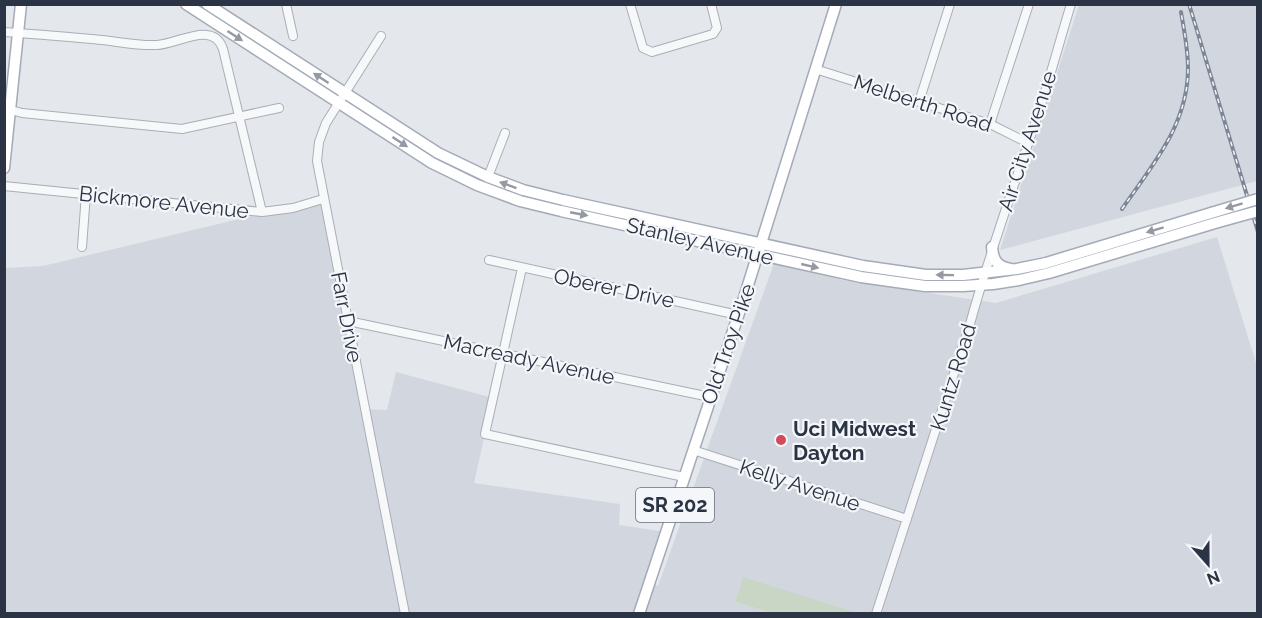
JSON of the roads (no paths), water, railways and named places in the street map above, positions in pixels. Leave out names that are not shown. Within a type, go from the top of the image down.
[{"type":"main road","points":[[4,168],[7,109],[21,4]]},
{"type":"main road","name":"Stanley Avenue","points":[[186,4],[438,153],[488,177],[523,190],[861,277],[925,286],[963,286],[1017,269],[1213,218],[1257,211]]},
{"type":"main road","name":"Stanley Avenue","points":[[207,4],[432,163],[477,185],[520,201],[759,249]]},
{"type":"main road","name":"Old Troy Pike","points":[[639,614],[738,315],[836,4]]},
{"type":"main road","name":"Stanley Avenue","points":[[983,279],[993,284],[1049,273],[1213,218],[1257,199]]},
{"type":"main road","points":[[992,246],[996,263],[1001,267],[1017,269]]},
{"type":"street","points":[[286,4],[293,36]]},
{"type":"street","points":[[630,4],[642,45],[645,50],[652,52],[712,34],[717,28],[711,4]]},
{"type":"street","points":[[919,102],[950,4]]},
{"type":"street","points":[[990,124],[1029,4]]},
{"type":"street","name":"Air City Avenue","points":[[983,279],[1071,4]]},
{"type":"street","points":[[4,32],[155,46],[201,35],[213,36],[220,42],[223,49],[262,212]]},
{"type":"street","name":"Farr Drive","points":[[381,36],[326,123],[319,142],[318,171],[405,614]]},
{"type":"street","name":"Melberth Road","points":[[815,69],[990,124],[1028,143]]},
{"type":"street","points":[[7,109],[182,129],[279,108]]},
{"type":"street","points":[[488,177],[505,133]]},
{"type":"street","name":"Bickmore Avenue","points":[[4,186],[262,212],[285,210],[323,199]]},
{"type":"street","points":[[82,247],[86,194]]},
{"type":"street","name":"Oberer Drive","points":[[489,260],[738,315]]},
{"type":"street","points":[[522,267],[485,434],[684,477]]},
{"type":"street","name":"Kuntz Road","points":[[876,614],[983,279]]},
{"type":"street","name":"Macready Avenue","points":[[348,321],[710,397]]},
{"type":"street","name":"Kelly Avenue","points":[[693,450],[907,519]]},
{"type":"railway","points":[[1189,4],[1258,232]]},
{"type":"railway","points":[[1122,209],[1157,160],[1182,108],[1188,68],[1181,12]]},
{"type":"place","name":"Uci Midwest Dayton","points":[[781,440]]}]
